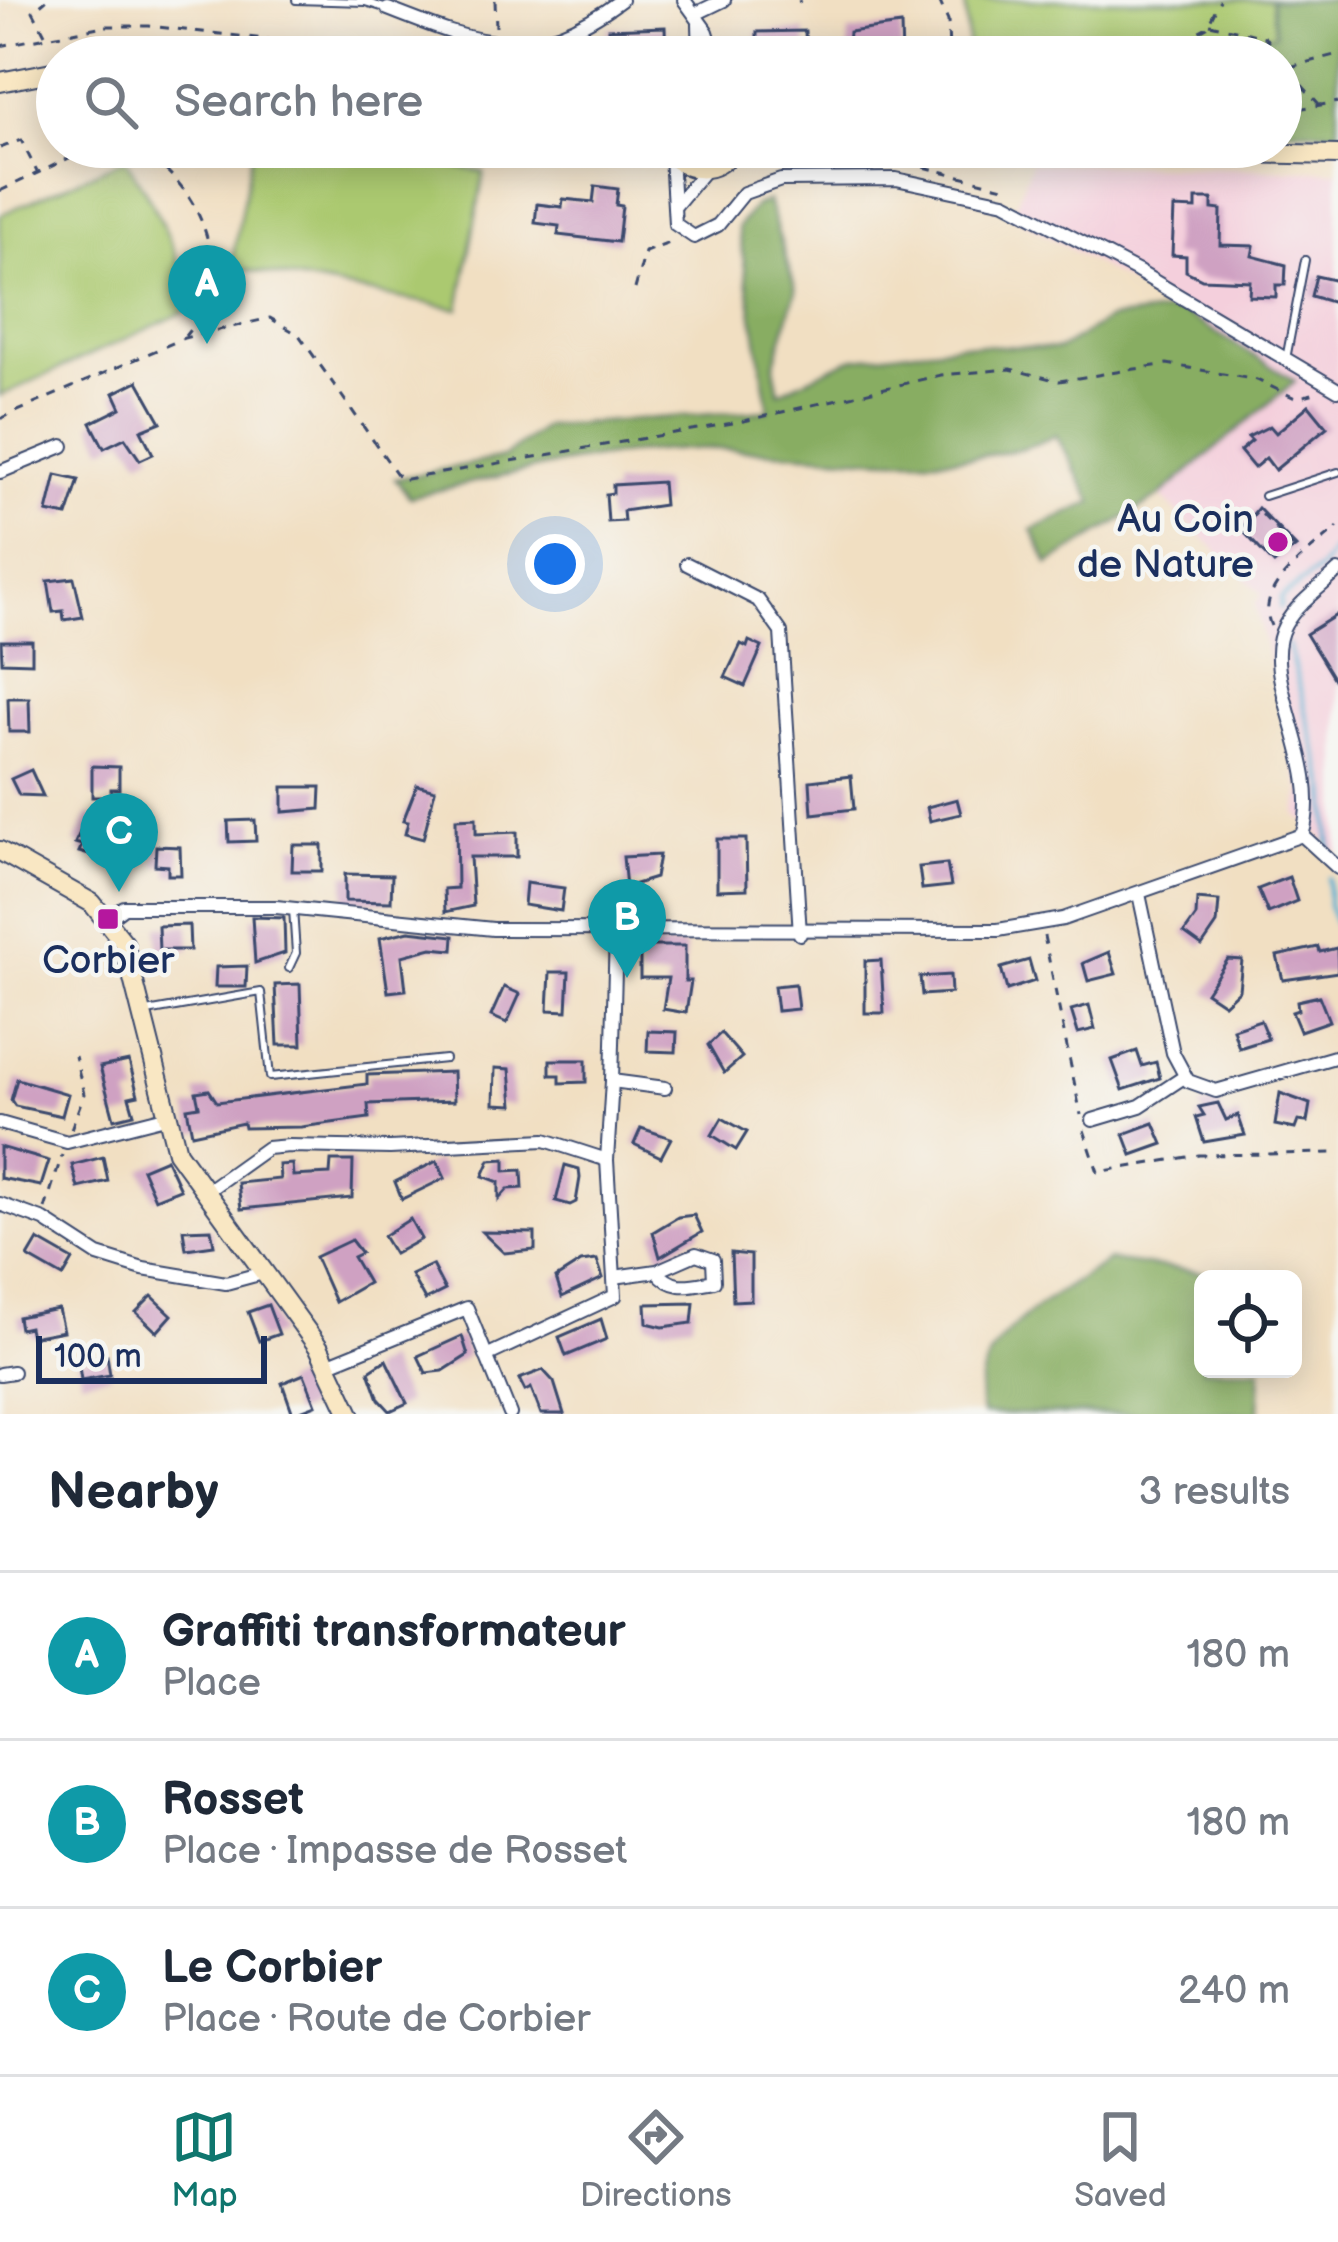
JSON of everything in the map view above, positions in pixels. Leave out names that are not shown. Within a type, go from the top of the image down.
[{"type":"main road","points":[[0,82],[36,75]]},
{"type":"main road","points":[[1302,154],[1338,155]]},
{"type":"main road","points":[[690,168],[706,169]]},
{"type":"main road","points":[[0,851],[77,892],[108,919],[132,963],[177,1153],[329,1364],[350,1414]]},
{"type":"street","points":[[545,36],[621,0]]},
{"type":"street","points":[[684,0],[705,36]]},
{"type":"street","points":[[697,18],[724,0]]},
{"type":"street","points":[[388,9],[457,36]]},
{"type":"street","points":[[697,18],[698,36]]},
{"type":"street","points":[[670,168],[675,224],[686,233],[710,232],[757,185],[856,176],[896,179],[1026,210],[1338,390]]},
{"type":"street","points":[[675,206],[706,169]]},
{"type":"street","points":[[0,472],[63,446]]},
{"type":"street","points":[[687,564],[758,600],[781,632],[800,934]]},
{"type":"street","points":[[1302,835],[1311,808],[1308,775],[1279,668],[1281,633],[1299,606],[1338,572]]},
{"type":"street","points":[[1302,835],[1338,868]]},
{"type":"street","points":[[108,919],[124,907],[293,909],[493,929],[800,934],[998,931],[1063,919],[1302,835]]},
{"type":"street","points":[[1138,893],[1173,1053],[1184,1077],[1216,1091],[1338,1056]]},
{"type":"street","points":[[487,1356],[615,1296],[607,1160],[616,932]]},
{"type":"street","points":[[1094,1120],[1140,1106],[1184,1077]]},
{"type":"street","points":[[612,1081],[665,1088]]},
{"type":"street","points":[[0,1123],[67,1142],[165,1117]]},
{"type":"street","points":[[203,1193],[267,1148],[545,1140],[607,1160]]},
{"type":"street","points":[[0,1204],[44,1220],[98,1256],[143,1269],[226,1282],[263,1273]]},
{"type":"street","points":[[614,1277],[657,1271]]},
{"type":"street","points":[[329,1364],[467,1308],[510,1414]]},
{"type":"lane","points":[[296,0],[388,9]]},
{"type":"lane","points":[[1286,359],[1305,260]]},
{"type":"lane","points":[[1264,496],[1338,472]]},
{"type":"lane","points":[[289,968],[296,953],[293,909]]},
{"type":"lane","points":[[143,1013],[262,992],[270,1077],[446,1059]]},
{"type":"path","points":[[46,0],[34,11],[46,36],[149,26],[238,36]]},
{"type":"path","points":[[495,0],[497,36]]},
{"type":"path","points":[[939,0],[948,36]]},
{"type":"path","points":[[1188,36],[1208,24],[1220,0]]},
{"type":"path","points":[[1208,24],[1256,36]]},
{"type":"path","points":[[0,46],[36,38]]},
{"type":"path","points":[[1302,64],[1338,54]]},
{"type":"path","points":[[1302,85],[1320,105]]},
{"type":"path","points":[[1302,108],[1338,102]]},
{"type":"path","points":[[0,148],[21,140],[38,173]]},
{"type":"path","points":[[0,190],[48,168]]},
{"type":"path","points":[[160,168],[183,188],[209,248],[212,289],[184,338]]},
{"type":"path","points":[[635,289],[645,252],[686,233]]},
{"type":"path","points":[[0,419],[184,338],[247,320],[284,322],[299,335],[401,481],[744,421],[941,375],[1010,369],[1059,381],[1167,364],[1256,380],[1295,398],[1315,394],[1323,381]]},
{"type":"path","points":[[1250,519],[1258,510],[1293,547],[1285,555]]},
{"type":"path","points":[[1281,633],[1266,616],[1271,590],[1338,527]]},
{"type":"shaded area","points":[[1029,168],[1338,171],[1338,853],[1297,814],[1301,791],[1255,605],[1262,594],[1160,496],[1295,381],[1012,215]]},
{"type":"green space","points":[[965,0],[1271,0],[1276,34],[1269,36],[968,36]]},
{"type":"green space","points":[[1271,0],[1338,0],[1338,132],[1302,130],[1302,36],[1268,36],[1275,34]]},
{"type":"green space","points":[[105,168],[131,168],[165,230],[193,308],[0,396],[0,215]]},
{"type":"green space","points":[[249,168],[462,168],[484,172],[459,309],[231,267]]},
{"type":"green space","points":[[768,201],[796,291],[774,366],[779,392],[850,359],[961,344],[1059,349],[1109,319],[1179,310],[1295,381],[1160,496],[1049,564],[1032,530],[1093,502],[1056,435],[1019,449],[929,459],[732,449],[655,451],[549,466],[410,497],[395,479],[504,457],[545,426],[769,410],[738,227],[755,206]]},
{"type":"green space","points":[[1109,1260],[1194,1271],[1194,1378],[1261,1378],[1259,1414],[982,1414],[980,1387],[986,1363],[1018,1322]]},
{"type":"building","points":[[901,25],[901,36],[849,36],[849,32]]},
{"type":"building","points":[[665,27],[665,36],[608,36],[608,29]]},
{"type":"building","points":[[805,31],[805,36],[757,36],[757,32]]},
{"type":"building","points":[[595,186],[618,189],[616,205],[622,206],[618,242],[558,235],[559,226],[535,223],[537,204],[562,207],[563,199],[593,202]]},
{"type":"building","points":[[1196,199],[1212,199],[1212,209],[1221,210],[1220,245],[1254,246],[1252,256],[1286,265],[1285,285],[1276,285],[1276,297],[1249,296],[1250,281],[1202,279],[1186,271],[1186,256],[1172,255],[1174,208],[1196,209]]},
{"type":"building","points":[[1316,276],[1338,281],[1338,304],[1311,296]]},
{"type":"building","points":[[138,381],[161,422],[141,430],[153,454],[140,460],[125,438],[104,448],[91,423],[121,408],[114,393]]},
{"type":"building","points":[[1309,405],[1327,427],[1275,470],[1266,458],[1254,468],[1240,451],[1252,441],[1248,437],[1270,426],[1276,433]]},
{"type":"building","points":[[56,475],[79,480],[67,516],[47,512]]},
{"type":"building","points":[[662,482],[664,505],[623,511],[624,521],[608,522],[606,494],[613,493],[613,485]]},
{"type":"building","points":[[1258,508],[1296,547],[1274,564],[1241,529]]},
{"type":"building","points":[[74,578],[83,617],[64,620],[63,611],[53,612],[48,581]]},
{"type":"building","points":[[1338,614],[1338,686],[1306,634]]},
{"type":"building","points":[[1,641],[32,641],[32,663],[2,662]]},
{"type":"building","points":[[749,641],[762,647],[745,686],[725,677],[741,644],[747,647]]},
{"type":"building","points":[[8,698],[29,698],[30,732],[9,732]]},
{"type":"building","points":[[92,766],[119,767],[119,789],[111,789],[111,797],[92,797]]},
{"type":"building","points":[[31,770],[43,796],[19,795],[11,779]]},
{"type":"building","points":[[851,776],[854,809],[812,814],[810,781]]},
{"type":"building","points":[[417,785],[435,790],[423,839],[405,834],[408,822],[403,821]]},
{"type":"building","points":[[283,787],[321,787],[320,809],[283,812]]},
{"type":"building","points":[[957,799],[961,814],[930,821],[927,807]]},
{"type":"building","points":[[88,815],[105,820],[96,857],[79,852],[82,845],[75,843]]},
{"type":"building","points":[[476,818],[476,834],[517,832],[517,857],[470,857],[473,906],[445,912],[444,889],[457,888],[456,819]]},
{"type":"building","points":[[255,820],[256,841],[229,842],[228,821]]},
{"type":"building","points":[[717,839],[746,839],[747,889],[717,890]]},
{"type":"building","points":[[293,845],[322,845],[322,871],[292,871]]},
{"type":"building","points":[[156,846],[180,847],[181,875],[168,875],[168,866],[155,865]]},
{"type":"building","points":[[659,855],[655,878],[626,887],[623,857]]},
{"type":"building","points":[[947,864],[951,886],[922,889],[919,867]]},
{"type":"building","points":[[345,874],[392,875],[391,902],[345,901]]},
{"type":"building","points":[[1289,877],[1297,901],[1268,913],[1258,889]]},
{"type":"building","points":[[526,883],[564,888],[561,911],[524,905]]},
{"type":"building","points":[[1197,899],[1219,901],[1217,924],[1202,946],[1184,933],[1196,916]]},
{"type":"building","points":[[252,917],[284,918],[285,953],[255,963]]},
{"type":"building","points":[[189,925],[190,950],[159,950],[158,926]]},
{"type":"building","points":[[409,931],[454,936],[453,950],[432,948],[402,956],[406,990],[388,992],[380,938]]},
{"type":"building","points":[[640,946],[685,946],[685,981],[691,981],[686,1013],[663,1009],[668,978],[640,978]]},
{"type":"building","points":[[1318,947],[1320,952],[1337,948],[1338,972],[1283,980],[1277,956]]},
{"type":"building","points":[[1109,952],[1116,974],[1088,981],[1083,963]]},
{"type":"building","points":[[1228,959],[1242,960],[1239,990],[1224,1004],[1206,992]]},
{"type":"building","points":[[881,960],[884,1013],[865,1013],[865,961]]},
{"type":"building","points":[[1029,960],[1035,981],[1007,990],[1001,968]]},
{"type":"building","points":[[247,966],[246,987],[215,987],[216,967]]},
{"type":"building","points":[[550,972],[569,972],[567,1011],[548,1010]]},
{"type":"building","points":[[950,975],[951,993],[922,995],[920,977]]},
{"type":"building","points":[[300,984],[302,1045],[278,1045],[275,985]]},
{"type":"building","points":[[795,984],[798,1009],[777,1011],[774,986]]},
{"type":"building","points":[[504,987],[520,994],[507,1023],[491,1016]]},
{"type":"building","points":[[1319,996],[1329,1021],[1300,1031],[1292,1012],[1298,1010],[1297,1001]]},
{"type":"building","points":[[1089,1005],[1095,1029],[1078,1033],[1071,1010]]},
{"type":"building","points":[[1260,1020],[1268,1039],[1239,1048],[1233,1029]]},
{"type":"building","points":[[648,1031],[677,1032],[676,1052],[647,1051]]},
{"type":"building","points":[[721,1033],[742,1057],[724,1073],[708,1045]]},
{"type":"building","points":[[1137,1051],[1142,1066],[1156,1062],[1160,1078],[1123,1090],[1112,1060]]},
{"type":"building","points":[[550,1060],[586,1060],[586,1082],[560,1083],[560,1075],[550,1075]]},
{"type":"building","points":[[129,1061],[138,1095],[129,1097],[134,1114],[114,1119],[100,1067]]},
{"type":"building","points":[[495,1068],[510,1069],[513,1105],[494,1104]]},
{"type":"building","points":[[453,1072],[454,1101],[368,1104],[369,1118],[301,1127],[244,1128],[243,1123],[192,1134],[187,1108],[199,1106],[196,1092],[209,1090],[217,1102],[367,1084],[367,1075]]},
{"type":"building","points":[[17,1079],[68,1094],[62,1116],[15,1106],[11,1100]]},
{"type":"building","points":[[1280,1093],[1310,1104],[1307,1122],[1298,1121],[1295,1129],[1275,1125]]},
{"type":"building","points":[[1218,1103],[1226,1120],[1238,1115],[1245,1135],[1204,1142],[1196,1117],[1204,1115],[1199,1107]]},
{"type":"building","points":[[722,1118],[747,1132],[736,1150],[712,1135]]},
{"type":"building","points":[[1154,1123],[1163,1144],[1132,1155],[1124,1134]]},
{"type":"building","points":[[641,1128],[671,1138],[661,1157],[634,1144]]},
{"type":"building","points":[[0,1147],[49,1161],[41,1186],[0,1178]]},
{"type":"building","points":[[103,1157],[108,1181],[78,1188],[72,1165]]},
{"type":"building","points":[[166,1159],[180,1189],[155,1199],[142,1169]]},
{"type":"building","points":[[505,1159],[505,1171],[522,1170],[523,1188],[508,1189],[499,1199],[499,1182],[483,1176],[490,1160]]},
{"type":"building","points":[[331,1161],[353,1161],[352,1198],[241,1209],[238,1183],[280,1179],[279,1165],[292,1164],[293,1176],[330,1174]]},
{"type":"building","points":[[437,1161],[445,1178],[402,1199],[395,1182]]},
{"type":"building","points":[[565,1165],[579,1169],[576,1202],[570,1205],[556,1201]]},
{"type":"building","points":[[694,1215],[702,1232],[660,1257],[653,1232],[678,1217]]},
{"type":"building","points":[[410,1219],[421,1239],[394,1254],[383,1236]]},
{"type":"building","points":[[211,1229],[214,1245],[186,1249],[183,1230]]},
{"type":"building","points":[[482,1232],[535,1233],[535,1250],[504,1253]]},
{"type":"building","points":[[38,1240],[73,1260],[63,1277],[28,1257]]},
{"type":"building","points":[[351,1240],[361,1253],[353,1257],[368,1283],[335,1302],[315,1257]]},
{"type":"building","points":[[731,1253],[751,1255],[751,1300],[733,1301]]},
{"type":"building","points":[[597,1260],[603,1278],[562,1297],[556,1278],[581,1262]]},
{"type":"building","points":[[432,1265],[445,1290],[425,1300],[411,1275]]},
{"type":"building","points":[[152,1296],[172,1315],[157,1332],[136,1312]]},
{"type":"building","points":[[694,1303],[692,1323],[663,1327],[647,1323],[646,1304]]},
{"type":"building","points":[[268,1305],[279,1334],[259,1341],[248,1312]]},
{"type":"building","points":[[58,1309],[63,1331],[31,1337],[29,1327],[20,1329],[18,1317]]},
{"type":"building","points":[[601,1319],[607,1339],[566,1356],[559,1337]]},
{"type":"building","points":[[462,1336],[468,1355],[443,1371],[426,1373],[418,1356]]},
{"type":"building","points":[[107,1355],[110,1375],[81,1380],[78,1360]]},
{"type":"building","points":[[386,1360],[407,1403],[390,1411],[379,1399],[369,1371]]},
{"type":"building","points":[[543,1370],[554,1382],[564,1414],[541,1414],[531,1388],[525,1391],[519,1379]]},
{"type":"building","points":[[304,1374],[316,1405],[293,1414],[282,1383]]},
{"type":"waterway","points":[[1280,608],[1281,598],[1320,569],[1338,543]]},
{"type":"waterway","points":[[1288,645],[1327,790],[1330,849]]},
{"type":"waterway","points":[[1328,878],[1328,906],[1338,929]]},
{"type":"place","name":"Graffiti transformateur","points":[[207,344]]},
{"type":"place","name":"Au Coin de Nature","points":[[1278,542]]},
{"type":"place","name":"Le Corbier","points":[[119,892]]},
{"type":"place","name":"Corbier","points":[[108,919]]},
{"type":"place","name":"Rosset","points":[[627,978]]}]
